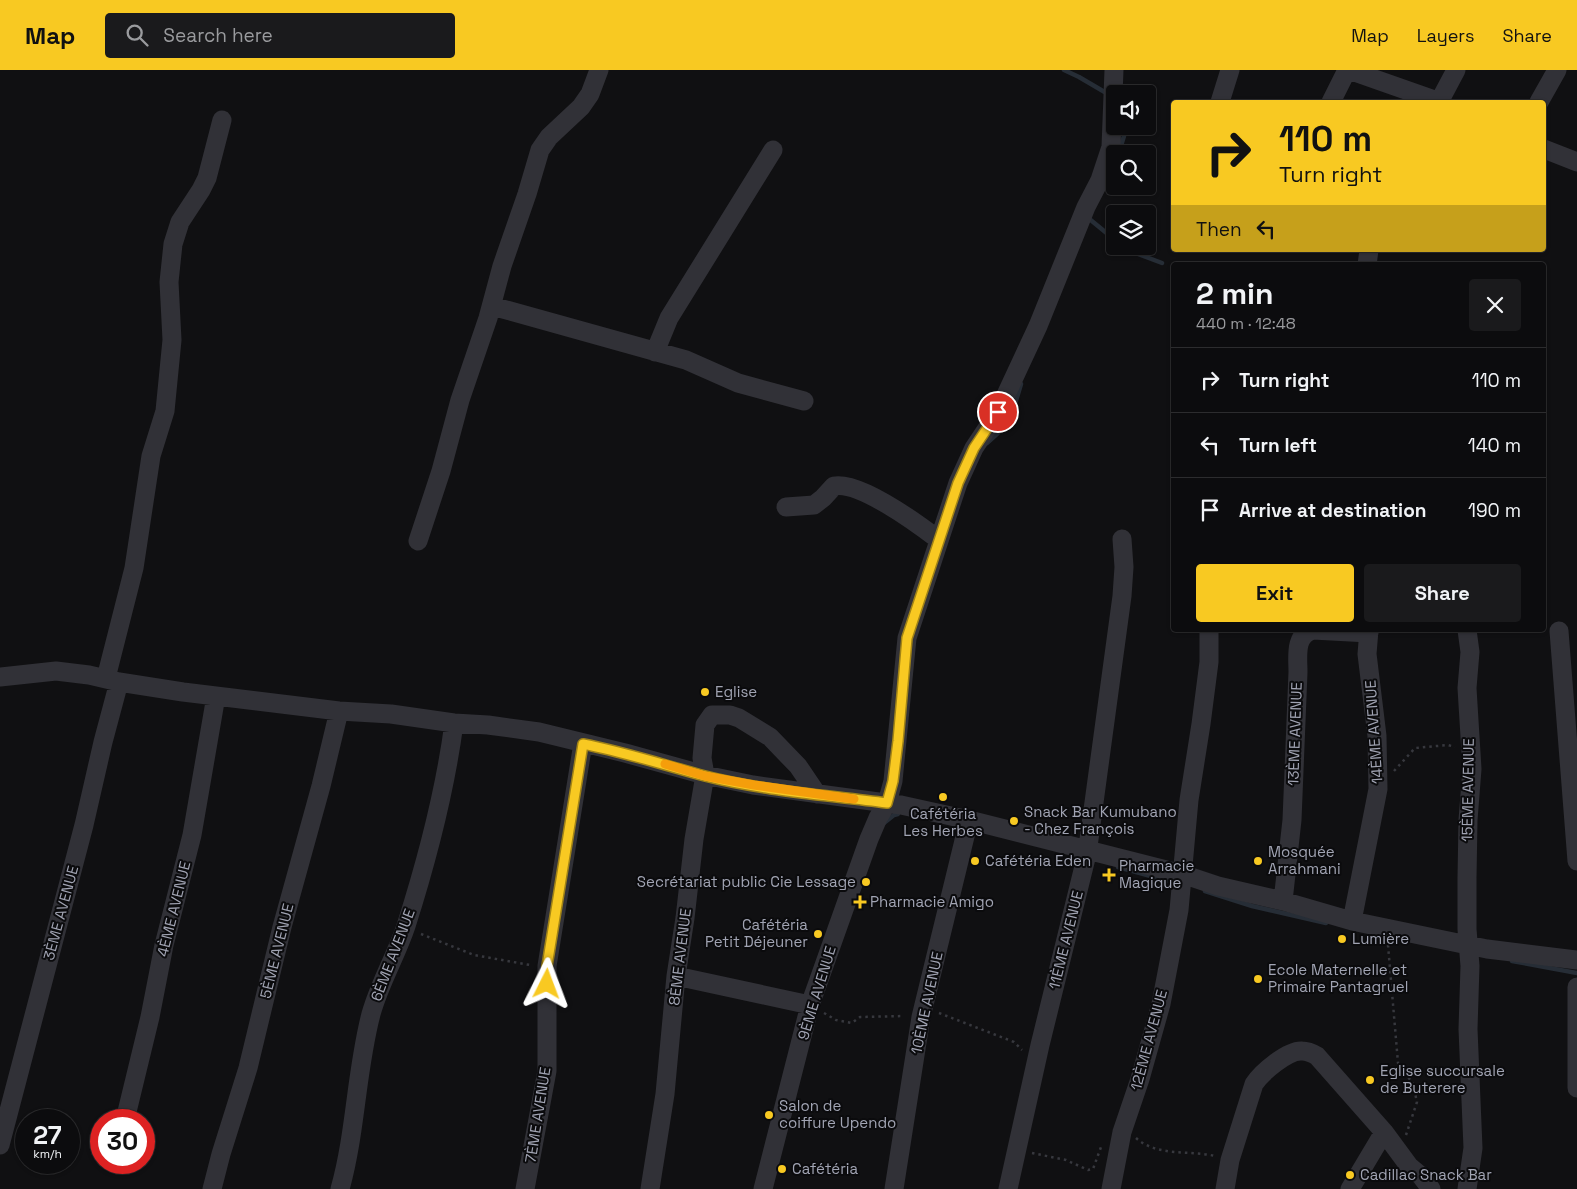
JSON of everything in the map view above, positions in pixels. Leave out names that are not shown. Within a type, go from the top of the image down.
[{"type":"street","points":[[418,541],[441,471],[460,400],[492,306],[502,266],[540,150],[549,137],[581,107],[590,94],[599,70]]},
{"type":"street","name":"9ÈME AVENUE","points":[[763,1189],[810,1005],[869,839],[878,818],[895,804],[893,781],[907,638],[965,465],[998,412],[1038,326],[1086,207],[1100,180],[1111,147],[1114,70]]},
{"type":"street","points":[[1221,100],[1230,70]]},
{"type":"street","points":[[1332,100],[1348,70],[1433,100]]},
{"type":"street","points":[[1440,100],[1456,70]]},
{"type":"street","points":[[1540,100],[1557,70]]},
{"type":"street","name":"3ÈME AVENUE","points":[[0,1145],[82,832],[103,742],[112,680],[134,568],[152,456],[165,411],[172,340],[169,282],[173,244],[180,222],[207,178],[222,120]]},
{"type":"street","points":[[655,352],[669,318],[773,150]]},
{"type":"street","points":[[1546,150],[1577,162]]},
{"type":"street","points":[[492,306],[686,360],[738,383],[804,401]]},
{"type":"street","points":[[786,507],[814,505],[834,486],[846,486],[858,489],[893,508],[939,540]]},
{"type":"street","name":"11ÈME AVENUE","points":[[1008,1189],[1044,1027],[1087,857],[1122,596],[1124,567],[1122,539]]},
{"type":"street","points":[[1559,630],[1573,765],[1577,861]]},
{"type":"street","name":"12ÈME AVENUE","points":[[1111,1189],[1122,1132],[1140,1079],[1162,996],[1179,910],[1192,782],[1208,671],[1209,632]]},
{"type":"street","name":"13ÈME AVENUE","points":[[1283,901],[1292,820],[1298,672],[1297,651],[1304,635],[1308,632]]},
{"type":"street","name":"14ÈME AVENUE","points":[[1352,921],[1378,789],[1377,736],[1367,654],[1369,632]]},
{"type":"street","name":"15ÈME AVENUE","points":[[1467,632],[1470,652],[1467,688],[1472,793],[1467,847],[1468,1029],[1473,1148],[1467,1189]]},
{"type":"street","points":[[0,677],[56,671],[216,696],[340,711],[391,714],[454,724],[488,725],[531,731],[625,752],[705,776],[754,785],[895,804],[968,825],[1047,841],[1087,857],[1182,881],[1218,886],[1283,901],[1469,954],[1487,948],[1577,960]]},
{"type":"street","name":"4ÈME AVENUE","points":[[128,1109],[150,1017],[164,945],[192,835],[216,696]]},
{"type":"street","name":"5ÈME AVENUE","points":[[212,1189],[248,1068],[282,927],[340,711]]},
{"type":"street","name":"8ÈME AVENUE","points":[[650,1189],[665,1094],[676,976],[694,838],[705,776],[702,758],[705,725],[712,715],[730,715],[740,718],[770,737],[798,766],[817,794]]},
{"type":"street","name":"6ÈME AVENUE","points":[[340,1189],[346,1169],[361,1063],[371,1016],[380,986],[405,928],[428,852],[448,764],[454,724]]},
{"type":"street","name":"7ÈME AVENUE","points":[[525,1189],[546,1072],[547,966],[583,744]]},
{"type":"street","name":"10ÈME AVENUE","points":[[894,1189],[921,1017],[968,825]]},
{"type":"street","points":[[676,976],[810,1005]]},
{"type":"street","points":[[1577,987],[1577,1088]]},
{"type":"street","points":[[1224,1189],[1230,1160],[1254,1084],[1258,1077],[1279,1061],[1294,1052],[1301,1051],[1309,1052],[1324,1062],[1400,1151],[1409,1166],[1421,1176],[1431,1189]]},
{"type":"street","points":[[1350,1189],[1384,1132]]},
{"type":"path","points":[[1378,789],[1414,748],[1448,745],[1471,751]]},
{"type":"path","points":[[405,928],[474,955],[523,964],[547,966]]},
{"type":"path","points":[[1388,940],[1398,1062],[1414,1084],[1417,1102],[1400,1151]]},
{"type":"waterway","points":[[1064,70],[1106,93]]},
{"type":"waterway","points":[[1121,145],[1124,135]]},
{"type":"waterway","points":[[1087,217],[1106,233]]},
{"type":"waterway","points":[[1141,255],[1162,263]]},
{"type":"waterway","points":[[987,443],[998,433],[1012,414],[1021,384]]},
{"type":"waterway","points":[[884,823],[898,814],[900,809]]},
{"type":"waterway","points":[[1118,867],[1176,883]]},
{"type":"waterway","points":[[1205,891],[1252,906],[1326,923]]},
{"type":"waterway","points":[[1512,961],[1577,973]]},
{"type":"slow traffic","points":[[665,764],[705,776],[854,799]]},
{"type":"place","name":"Eglise","points":[[705,692]]},
{"type":"place","name":"Cafétéria Les Herbes","points":[[943,797]]},
{"type":"place","name":"Snack Bar Kumubano - Chez François","points":[[1014,821]]},
{"type":"place","name":"Cafétéria Eden","points":[[975,861]]},
{"type":"place","name":"Mosquée Arrahmani","points":[[1258,861]]},
{"type":"place","name":"Pharmacie Magique","points":[[1109,875]]},
{"type":"place","name":"Secrétariat public Cie Lessage","points":[[866,882]]},
{"type":"place","name":"Pharmacie Amigo","points":[[860,902]]},
{"type":"place","name":"Cafétéria Petit Déjeuner","points":[[818,934]]},
{"type":"place","name":"Lumière","points":[[1342,939]]},
{"type":"place","name":"Ecole Maternelle et Primaire Pantagruel","points":[[1258,979]]},
{"type":"place","name":"Eglise succursale de Buterere","points":[[1370,1080]]},
{"type":"place","name":"Salon de coiffure Upendo","points":[[769,1115]]},
{"type":"place","name":"Cafétéria","points":[[782,1169]]},
{"type":"place","name":"Cadillac Snack Bar","points":[[1350,1175]]},
{"type":"route","points":[[547,984],[547,966],[583,744],[625,752],[705,776],[754,785],[887,803],[893,781],[898,741],[907,638],[965,465],[998,412]]}]
